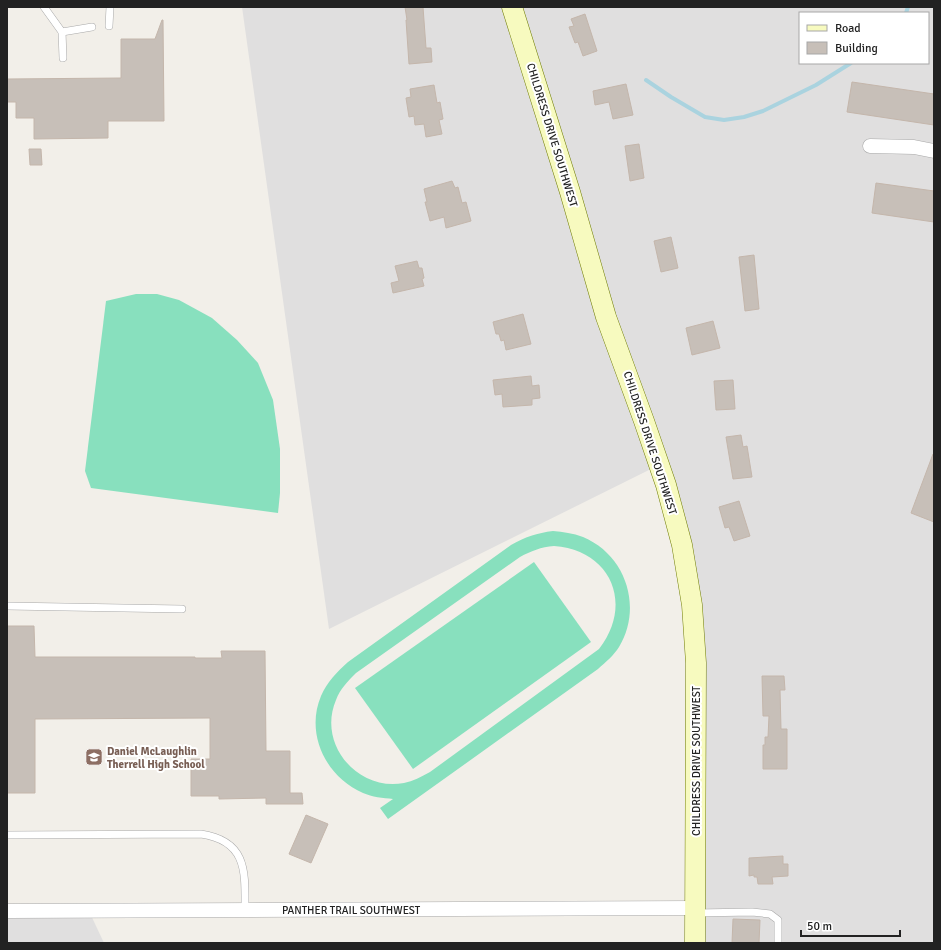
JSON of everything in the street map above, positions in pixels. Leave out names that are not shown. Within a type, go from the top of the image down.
[{"type":"street","name":"CHILDRESS DRIVE SOUTHWEST","points":[[512,7],[570,192],[606,317],[664,478],[682,545],[692,605],[696,662],[695,943]]},
{"type":"street","points":[[870,146],[914,147],[934,151]]},
{"type":"street","name":"PANTHER TRAIL SOUTHWEST","points":[[7,911],[695,910]]},
{"type":"lane","points":[[44,7],[62,32],[63,58]]},
{"type":"lane","points":[[108,26],[110,7]]},
{"type":"lane","points":[[62,32],[92,27]]},
{"type":"lane","points":[[7,606],[182,609]]},
{"type":"lane","points":[[7,835],[202,834],[211,836],[224,841],[235,850],[242,862],[245,874],[245,910]]},
{"type":"lane","points":[[695,910],[770,914],[778,920],[778,943]]},
{"type":"shaded area","points":[[242,7],[934,7],[934,943],[695,943],[697,581],[659,465],[329,629]]},
{"type":"shaded area","points":[[7,909],[88,909],[104,943],[7,943]]},
{"type":"green space","points":[[136,294],[157,294],[179,300],[212,318],[237,340],[258,363],[273,400],[280,449],[280,493],[278,513],[91,488],[85,471],[106,301]]},
{"type":"green space","points":[[547,532],[564,532],[583,537],[598,545],[610,556],[620,569],[626,584],[630,615],[626,632],[619,647],[598,669],[388,819],[380,808],[393,799],[363,793],[350,786],[329,765],[322,753],[316,725],[317,710],[323,691],[348,662],[511,545],[531,536]],"holes":[[[554,546],[574,550],[590,557],[603,568],[611,582],[615,598],[615,614],[609,632],[599,649],[430,772],[417,779],[404,783],[387,784],[371,780],[357,772],[346,761],[337,748],[332,733],[332,717],[336,700],[340,692],[356,673],[520,557],[536,550]]]},
{"type":"green space","points":[[534,562],[591,642],[413,769],[355,688]]},
{"type":"building","points":[[405,7],[423,7],[426,48],[431,48],[432,62],[409,64]]},
{"type":"building","points":[[585,14],[597,51],[583,56],[578,42],[575,43],[569,27],[574,26],[571,19]]},
{"type":"building","points":[[162,20],[164,121],[108,121],[108,138],[34,139],[34,118],[16,118],[16,102],[7,102],[7,79],[121,78],[121,39],[155,39]]},
{"type":"building","points":[[852,82],[934,94],[934,125],[847,112]]},
{"type":"building","points":[[626,84],[633,115],[613,119],[609,102],[595,105],[593,91]]},
{"type":"building","points":[[434,85],[437,103],[440,102],[443,119],[439,120],[442,134],[426,137],[424,124],[415,125],[414,116],[409,117],[406,98],[411,97],[410,89]]},
{"type":"building","points":[[639,144],[644,178],[630,181],[625,146]]},
{"type":"building","points":[[29,149],[41,149],[42,165],[30,165]]},
{"type":"building","points":[[452,181],[455,188],[458,187],[462,203],[466,202],[471,221],[446,228],[444,217],[430,221],[425,202],[427,202],[424,189]]},
{"type":"building","points":[[876,183],[934,191],[934,222],[872,213]]},
{"type":"building","points":[[671,237],[678,268],[661,272],[654,241]]},
{"type":"building","points":[[754,255],[759,309],[745,311],[739,257]]},
{"type":"building","points":[[417,261],[419,268],[422,268],[424,278],[422,279],[424,286],[393,293],[391,283],[399,281],[395,266]]},
{"type":"building","points":[[523,314],[531,344],[506,350],[504,340],[501,341],[499,334],[496,334],[493,322]]},
{"type":"building","points":[[713,321],[720,348],[692,355],[686,328]]},
{"type":"building","points":[[531,376],[532,386],[539,385],[540,398],[532,399],[532,405],[503,407],[502,394],[495,395],[493,380]]},
{"type":"building","points":[[733,380],[735,409],[716,410],[714,381]]},
{"type":"building","points":[[741,435],[743,447],[747,446],[752,477],[733,479],[726,437]]},
{"type":"building","points":[[934,454],[934,522],[911,513]]},
{"type":"building","points":[[739,501],[750,536],[734,541],[729,527],[725,528],[719,507]]},
{"type":"building","points":[[7,626],[34,626],[35,657],[222,658],[221,651],[265,651],[266,751],[290,751],[290,793],[302,793],[303,804],[266,804],[266,798],[219,799],[219,796],[191,796],[191,759],[210,759],[210,718],[35,719],[35,793],[7,793]]},
{"type":"building","points":[[762,676],[784,676],[785,690],[780,690],[781,729],[787,729],[787,769],[763,769],[763,745],[765,745],[765,737],[768,737],[769,716],[763,716]]},
{"type":"building","points":[[306,815],[328,824],[311,863],[289,854]]},
{"type":"building","points":[[783,856],[783,864],[788,864],[788,876],[772,877],[773,884],[758,884],[757,877],[754,877],[754,875],[749,876],[749,858]]},
{"type":"building","points":[[733,919],[760,920],[759,943],[732,943]]},
{"type":"waterway","points":[[906,12],[908,7]]},
{"type":"waterway","points":[[646,80],[705,117],[724,120],[744,117],[763,111],[816,85],[849,64]]},
{"type":"place","name":"Daniel McLaughlin Therrell High School","points":[[94,757]]}]
